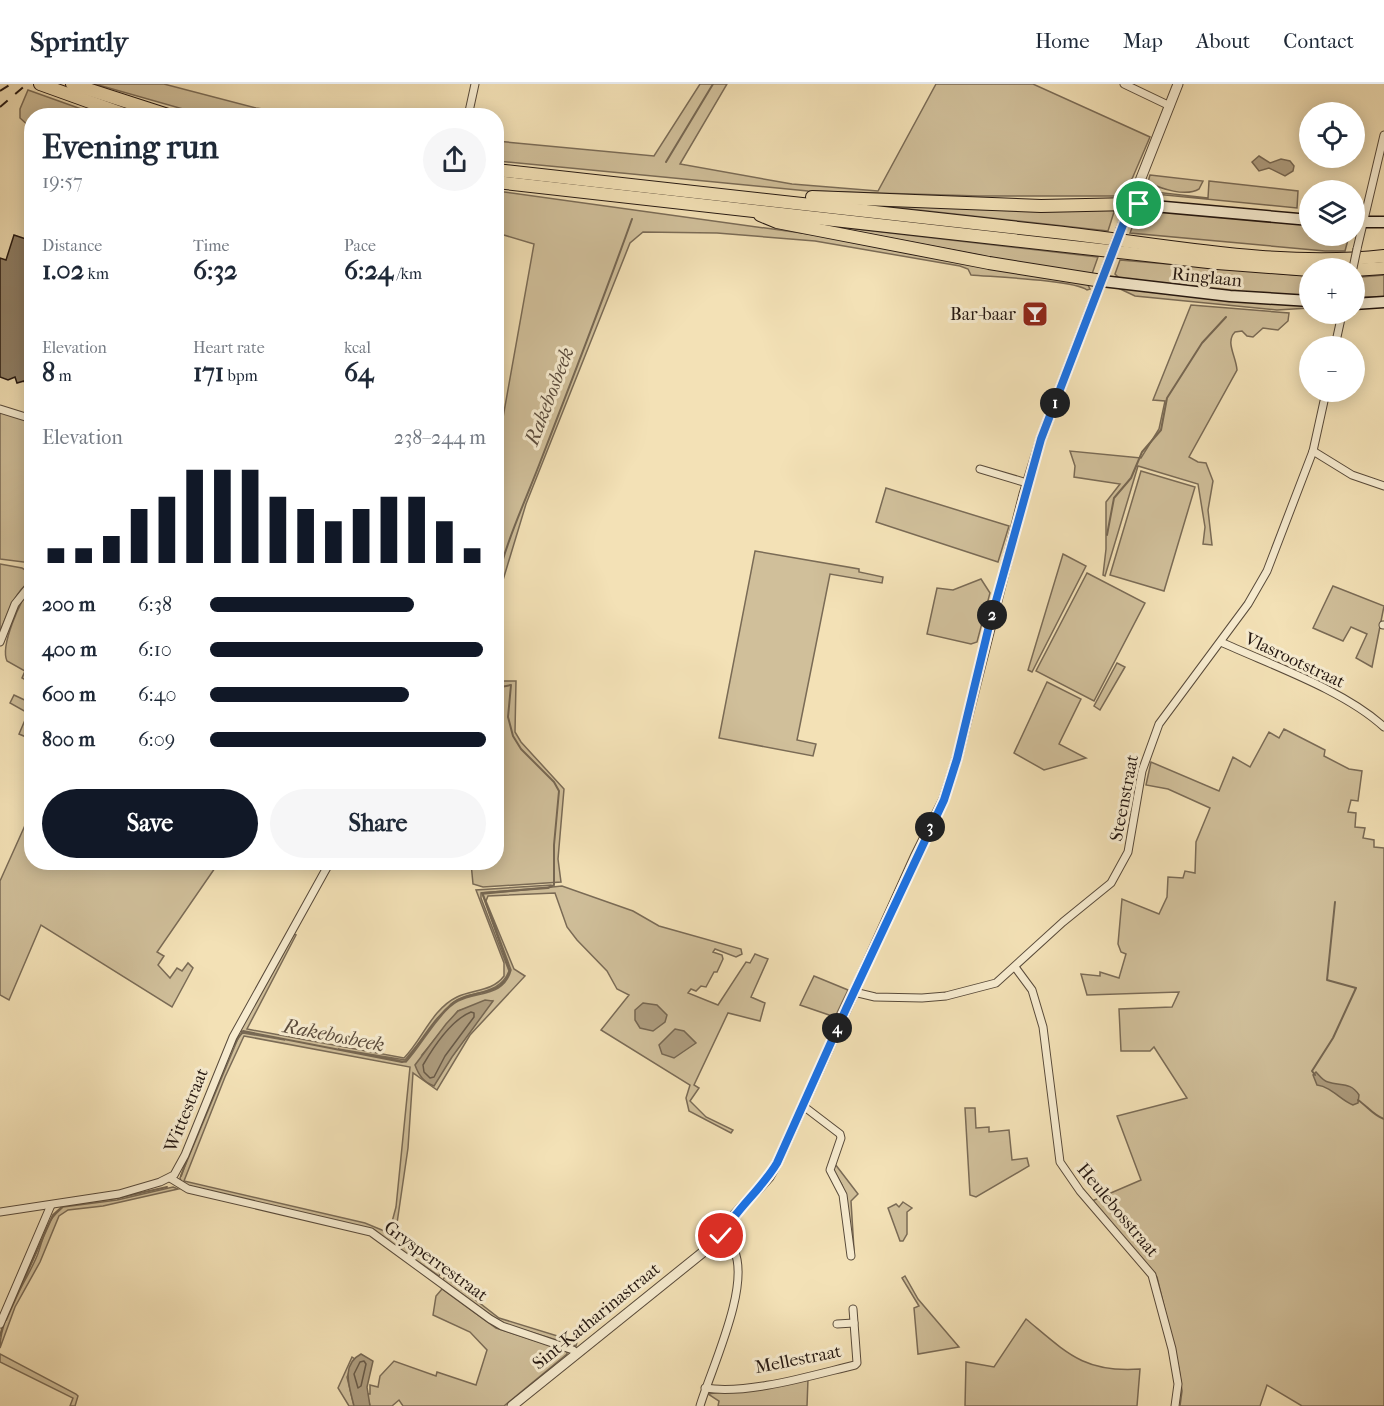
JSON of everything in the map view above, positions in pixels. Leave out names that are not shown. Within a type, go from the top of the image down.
[{"type":"highway","points":[[72,84],[146,108]]},
{"type":"highway","points":[[45,86],[107,108]]},
{"type":"highway","points":[[504,171],[747,196],[1227,252],[1322,259],[1384,256]]},
{"type":"highway","points":[[504,183],[1217,263],[1299,269]]},
{"type":"highway","points":[[747,196],[773,194],[876,201],[1041,206],[1131,204]]},
{"type":"highway","points":[[742,208],[777,222],[989,263],[1102,281]]},
{"type":"highway","points":[[1365,269],[1384,268]]},
{"type":"main road","points":[[1131,204],[1299,218]]},
{"type":"main road","points":[[1365,222],[1384,222]]},
{"type":"main road","name":"Ringlaan","points":[[1102,281],[1230,296],[1299,300]]},
{"type":"main road","points":[[1365,303],[1384,302]]},
{"type":"street","points":[[470,108],[475,84]]},
{"type":"street","points":[[1124,84],[1170,106]]},
{"type":"street","points":[[700,1406],[730,1324],[735,1296],[734,1250],[723,1238],[743,1206],[769,1177],[777,1163],[944,800],[957,759],[1027,483],[1041,439],[1178,84]]},
{"type":"street","points":[[1365,201],[1384,135]]},
{"type":"street","name":"Steenstraat","points":[[854,992],[875,997],[946,996],[996,983],[1064,922],[1102,892],[1119,870],[1128,852],[1142,771],[1159,724],[1248,604],[1267,571],[1313,451],[1324,402]]},
{"type":"street","points":[[0,409],[24,416]]},
{"type":"street","points":[[1313,451],[1352,475],[1384,486]]},
{"type":"street","points":[[980,469],[1027,483]]},
{"type":"street","points":[[0,642],[15,604],[24,593]]},
{"type":"street","name":"Vlasrootstraat","points":[[1221,642],[1329,692],[1368,714],[1384,728]]},
{"type":"street","name":"Wittestraat","points":[[0,1212],[119,1194],[170,1178],[185,1155],[233,1037],[326,870]]},
{"type":"street","name":"Heulebosstraat","points":[[1015,967],[1032,990],[1043,1026],[1060,1162],[1080,1191],[1152,1275],[1172,1349],[1178,1384],[1175,1406]]},
{"type":"street","points":[[802,1106],[840,1134],[842,1138],[830,1170],[843,1195],[851,1256]]},
{"type":"street","name":"Grysperrestraat","points":[[170,1178],[188,1189],[371,1232],[490,1319],[502,1326],[576,1353]]},
{"type":"street","points":[[0,1323],[51,1205]]},
{"type":"street","name":"Sint-Katharinastraat","points":[[512,1406],[702,1253],[709,1252],[723,1238]]},
{"type":"street","name":"Mellestraat","points":[[705,1388],[738,1388],[796,1379],[855,1365],[857,1363],[853,1309]]},
{"type":"street","name":"Mellestraat","points":[[837,1324],[854,1323]]},
{"type":"shaded area","points":[[95,84],[164,84],[256,108],[179,108]]},
{"type":"shaded area","points":[[700,84],[727,84],[680,164],[792,184],[878,191],[936,84],[1033,84],[1150,137],[1132,179],[1120,196],[979,196],[808,191],[504,162],[504,142],[654,156]]},
{"type":"shaded area","points":[[28,90],[78,108],[24,108],[24,122],[20,118],[20,109]]},
{"type":"shaded area","points":[[1150,175],[1203,181],[1199,189],[1181,192],[1148,182]]},
{"type":"shaded area","points":[[1209,181],[1298,191],[1297,208],[1144,193],[1146,191],[1208,198]]},
{"type":"shaded area","points":[[504,192],[830,237],[1087,283],[1090,289],[1050,281],[971,275],[968,269],[960,266],[815,241],[717,233],[643,232],[630,243],[526,504],[504,577],[504,412],[534,244],[504,235]]},
{"type":"shaded area","points":[[855,203],[1113,209],[1114,212],[1108,231]]},
{"type":"shaded area","points":[[1139,210],[1299,223],[1299,246],[1346,246],[1345,251],[1325,251],[1130,233]]},
{"type":"shaded area","points":[[821,225],[1098,257],[1092,274],[1068,272]]},
{"type":"shaded area","points":[[1120,260],[1299,275],[1299,297],[1257,295],[1120,279],[1115,274]]},
{"type":"shaded area","points":[[1384,275],[1384,297],[1365,297],[1365,277]]},
{"type":"shaded area","points":[[1116,287],[1299,305],[1299,309],[1277,310],[1135,296]]},
{"type":"shaded area","points":[[1191,305],[1289,313],[1288,321],[1278,330],[1263,328],[1253,337],[1247,336],[1242,331],[1235,332],[1232,336],[1231,345],[1237,370],[1189,457],[1206,463],[1213,481],[1208,510],[1212,545],[1203,544],[1205,527],[1198,484],[1138,466],[1105,576],[1103,575],[1106,549],[1106,502],[1120,484],[1074,477],[1075,466],[1070,451],[1141,458],[1159,429],[1165,401],[1153,400]]},
{"type":"shaded area","points":[[0,411],[24,419],[24,562],[0,559]]},
{"type":"shaded area","points":[[1141,471],[1195,487],[1164,591],[1110,575]]},
{"type":"shaded area","points":[[886,488],[1009,526],[998,562],[876,522]]},
{"type":"shaded area","points":[[755,551],[859,569],[859,572],[883,577],[882,583],[830,574],[797,740],[816,744],[813,756],[719,738]]},
{"type":"shaded area","points":[[1063,554],[1086,566],[1032,672],[1028,670]]},
{"type":"shaded area","points":[[0,564],[24,569],[24,586],[12,603],[0,632]]},
{"type":"shaded area","points":[[1087,573],[1145,603],[1094,701],[1036,671]]},
{"type":"shaded area","points":[[981,579],[990,593],[977,642],[971,644],[927,634],[937,588],[953,590]]},
{"type":"shaded area","points":[[1333,586],[1384,606],[1372,667],[1356,658],[1367,634],[1351,627],[1343,641],[1313,628]]},
{"type":"shaded area","points":[[24,599],[24,670],[7,661],[6,654],[12,623]]},
{"type":"shaded area","points":[[1117,663],[1125,667],[1100,710],[1094,706]]},
{"type":"shaded area","points":[[504,681],[516,681],[515,732],[521,742],[564,789],[558,859],[561,882],[483,887],[473,884],[472,870],[504,870]]},
{"type":"shaded area","points":[[1047,682],[1081,699],[1059,744],[1086,758],[1044,770],[1014,753]]},
{"type":"shaded area","points":[[14,695],[24,700],[24,711],[10,703]]},
{"type":"shaded area","points":[[24,722],[24,736],[19,734]]},
{"type":"shaded area","points":[[1284,729],[1325,750],[1324,756],[1349,769],[1362,771],[1358,801],[1351,800],[1348,812],[1356,813],[1355,827],[1365,828],[1363,838],[1374,840],[1374,847],[1384,848],[1384,1406],[1302,1406],[1267,1385],[1260,1406],[1180,1406],[1182,1391],[1179,1369],[1157,1277],[1092,1201],[1141,1180],[1117,1116],[1187,1098],[1154,1047],[1150,1051],[1121,1051],[1119,1009],[1172,1007],[1179,992],[1087,995],[1081,974],[1100,976],[1100,972],[1119,978],[1126,954],[1121,952],[1118,944],[1122,899],[1159,914],[1167,897],[1168,877],[1183,878],[1185,871],[1195,873],[1196,842],[1210,808],[1168,789],[1146,785],[1151,762],[1219,791],[1233,757],[1250,767],[1269,732],[1279,738]]},
{"type":"shaded area","points":[[24,828],[24,870],[214,870],[157,952],[164,956],[158,965],[170,978],[177,968],[182,971],[188,963],[193,968],[172,1007],[41,925],[9,1000],[0,995],[0,881]]},
{"type":"shaded area","points":[[551,885],[551,887],[481,893],[509,971],[498,985],[491,989],[459,999],[444,1012],[458,1001],[489,992],[503,985],[511,970],[483,894],[562,886],[633,911],[659,926],[741,949],[742,954],[736,957],[715,949],[713,952],[722,955],[723,959],[717,972],[714,972],[706,987],[701,986],[696,991],[691,989],[688,993],[718,1005],[746,962],[750,963],[755,954],[768,959],[751,997],[765,1003],[760,1021],[728,1013],[694,1085],[699,1088],[690,1101],[706,1117],[733,1130],[731,1133],[689,1111],[686,1098],[690,1085],[601,1030],[629,995],[617,989],[607,971],[567,927],[555,893],[488,896],[486,901],[514,969],[525,976],[470,1035],[437,1090],[413,1073],[408,1148],[395,1237],[441,1273],[439,1276],[370,1229],[188,1186],[181,1181],[180,1178],[239,1036],[243,1033],[285,1040],[239,1031],[293,934],[296,935],[247,1029],[404,1058],[448,1002],[463,994],[494,985],[504,976],[504,963],[476,890]],"holes":[[[492,1001],[450,1059],[422,1055],[458,1011]],[[434,1024],[406,1062],[338,1049],[405,1060]],[[244,1036],[410,1067],[396,1207],[389,1233],[365,1223],[184,1181],[225,1077]]]},
{"type":"shaded area","points":[[814,976],[848,990],[835,1017],[800,1005]]},
{"type":"shaded area","points":[[965,1108],[975,1108],[976,1128],[989,1127],[989,1132],[1009,1130],[1012,1160],[1027,1158],[1029,1166],[976,1197],[970,1195]]},
{"type":"shaded area","points":[[835,1164],[858,1194],[851,1201],[854,1250],[851,1251],[846,1199],[842,1185],[832,1168]]},
{"type":"shaded area","points":[[173,1187],[178,1189],[103,1206],[68,1210],[59,1216],[40,1262],[15,1307],[0,1348],[4,1324],[37,1256],[47,1226],[63,1207],[117,1200]]},
{"type":"shaded area","points":[[903,1202],[912,1208],[907,1212],[907,1234],[903,1241],[900,1241],[888,1208],[896,1204],[899,1207]]},
{"type":"shaded area","points":[[445,1276],[499,1318],[577,1342],[576,1346],[501,1323],[443,1280]]},
{"type":"shaded area","points":[[905,1276],[918,1299],[959,1347],[918,1354],[914,1308],[919,1306],[902,1278]]},
{"type":"shaded area","points":[[442,1289],[496,1328],[567,1351],[567,1354],[504,1406],[403,1406],[399,1400],[392,1406],[370,1406],[367,1394],[370,1394],[370,1385],[378,1387],[380,1376],[394,1361],[436,1376],[437,1372],[476,1385],[487,1350],[470,1332],[433,1315],[436,1296]]},
{"type":"shaded area","points":[[1026,1319],[1065,1351],[1090,1364],[1104,1368],[1140,1369],[1137,1406],[965,1406],[966,1362],[994,1367]]},
{"type":"shaded area","points":[[0,1354],[76,1394],[78,1396],[75,1406],[70,1406],[73,1398],[0,1362]]},
{"type":"shaded area","points":[[352,1357],[355,1359],[347,1377],[354,1406],[349,1406],[338,1388]]},
{"type":"shaded area","points":[[808,1379],[807,1406],[718,1406],[719,1401],[708,1394]]},
{"type":"water","points":[[1259,156],[1270,163],[1281,159],[1290,161],[1294,166],[1293,171],[1285,176],[1269,168],[1259,171],[1252,162]]},
{"type":"water","points":[[485,1000],[493,1001],[434,1086],[427,1083],[415,1065],[458,1011]]},
{"type":"water","points":[[643,1003],[657,1005],[667,1015],[665,1022],[653,1031],[640,1028],[635,1020],[635,1010]]},
{"type":"water","points":[[675,1029],[684,1031],[696,1043],[674,1058],[662,1054],[659,1045]]},
{"type":"water","points":[[1316,1072],[1326,1081],[1353,1088],[1359,1095],[1358,1103],[1353,1105],[1327,1088],[1317,1085],[1313,1075]]},
{"type":"water","points":[[361,1354],[373,1361],[367,1387],[370,1406],[354,1406],[349,1385],[350,1364]]},
{"type":"building","points":[[14,235],[24,238],[24,381],[17,383],[15,377],[8,380],[0,377],[0,258],[6,260]]},
{"type":"waterway","name":"Rakebosbeek","points":[[666,162],[713,84]]},
{"type":"waterway","name":"Rakebosbeek","points":[[504,556],[632,219]]},
{"type":"waterway","points":[[1107,535],[1114,498],[1131,478],[1142,452],[1161,430],[1167,398],[1202,343],[1226,317]]},
{"type":"waterway","name":"Rakebosbeek","points":[[233,1046],[243,1031],[402,1062],[406,1061],[434,1023],[453,1003],[460,998],[500,986],[505,980],[510,971],[482,893],[548,888],[554,885],[554,845],[559,791],[554,782],[521,749],[513,736],[508,717],[511,685],[504,686]]},
{"type":"waterway","points":[[1315,1075],[1312,1071],[1333,1038],[1356,988],[1327,980],[1335,902]]},
{"type":"waterway","points":[[1358,1100],[1384,1119]]},
{"type":"waterway","name":"Rakebosbeek","points":[[181,1176],[190,1151]]},
{"type":"waterway","name":"Rakebosbeek","points":[[6,1320],[53,1215],[63,1206],[118,1198],[167,1187]]},
{"type":"waterway","name":"Rakebosbeek","points":[[0,1336],[3,1325]]},
{"type":"railway","points":[[0,91],[11,84]]},
{"type":"railway","points":[[0,107],[27,84]]},
{"type":"place","name":"Bar-baar","points":[[1035,314]]},
{"type":"route","points":[[721,1236],[735,1213],[769,1177],[777,1163],[915,857],[944,800],[957,759],[1024,494],[1041,439],[1131,204],[1139,204]]}]
